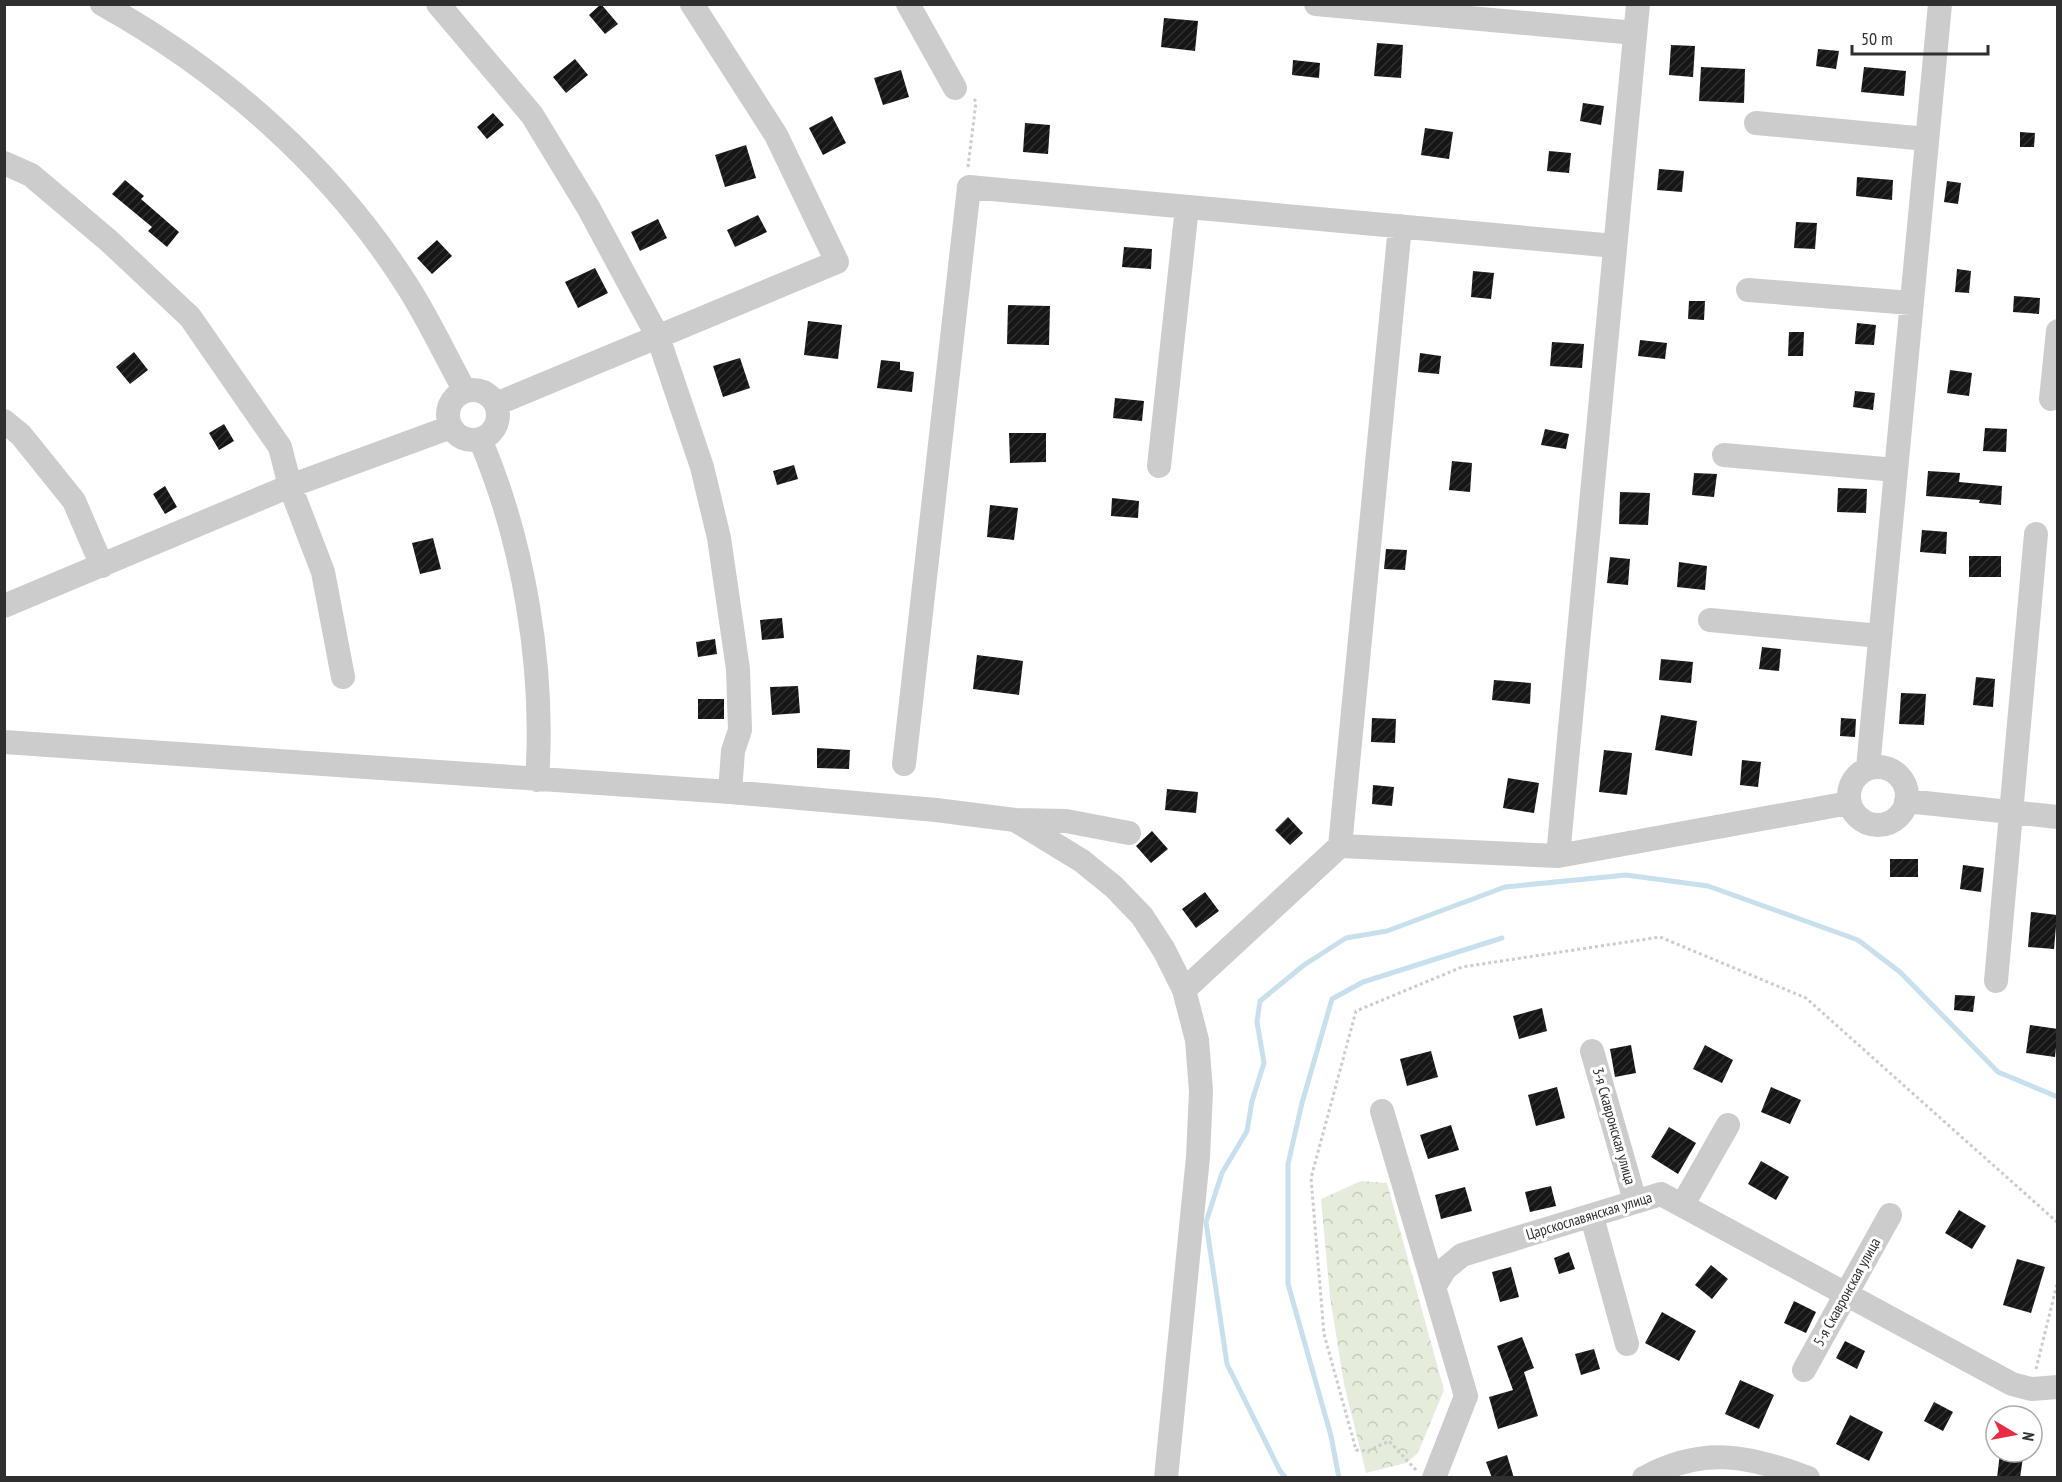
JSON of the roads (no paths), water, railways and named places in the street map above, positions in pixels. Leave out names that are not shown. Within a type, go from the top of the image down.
[{"type":"street","points":[[102,4],[192,60],[256,109],[345,202],[408,287],[465,392]]},
{"type":"street","points":[[438,4],[532,116],[588,207],[658,337],[702,467],[718,538],[738,690],[740,730],[733,751],[730,792]]},
{"type":"street","points":[[496,405],[837,261],[776,135],[692,4]]},
{"type":"street","points":[[908,4],[955,88]]},
{"type":"street","points":[[1316,4],[1416,8],[1635,33]]},
{"type":"street","points":[[1558,856],[1638,4]]},
{"type":"street","points":[[1868,768],[1940,4]]},
{"type":"street","points":[[1756,123],[1927,139]]},
{"type":"street","points":[[4,164],[31,175],[109,241],[190,317],[280,447],[290,486],[323,572],[343,677]]},
{"type":"street","points":[[904,764],[969,187],[1615,246]]},
{"type":"street","points":[[1159,466],[1187,207]]},
{"type":"street","points":[[1184,990],[1341,846],[1400,226]]},
{"type":"street","points":[[1748,290],[1911,303]]},
{"type":"street","points":[[2051,399],[2058,331]]},
{"type":"street","points":[[465,392],[483,392],[496,405],[498,415],[496,425],[490,434],[480,439],[467,440],[451,427],[450,406],[465,392]]},
{"type":"street","points":[[4,421],[21,435],[74,501],[102,566]]},
{"type":"street","points":[[4,606],[290,486],[451,427]]},
{"type":"street","points":[[480,439],[496,476],[524,586],[536,668],[537,780]]},
{"type":"street","points":[[1724,454],[1896,470]]},
{"type":"street","points":[[1996,981],[2013,813],[2036,534]]},
{"type":"street","points":[[1710,620],[1880,636]]},
{"type":"street","points":[[4,742],[730,792],[1015,820],[1066,821],[1129,833]]},
{"type":"street","points":[[1868,768],[1883,768],[1897,774],[1905,786],[1906,801],[1902,813],[1891,822],[1879,826],[1866,823],[1856,816],[1849,803],[1849,789],[1856,776],[1868,768]]},
{"type":"street","points":[[1906,801],[2058,817]]},
{"type":"street","points":[[1341,846],[1558,856],[1849,803]]},
{"type":"street","points":[[1015,820],[1082,861],[1114,887],[1142,916],[1184,990],[1197,1040],[1201,1091],[1198,1157],[1166,1478]]},
{"type":"street","name":"3-я Скавронская улица","points":[[1592,1051],[1635,1201]]},
{"type":"street","points":[[1382,1111],[1466,1396],[1434,1478]]},
{"type":"street","points":[[1683,1204],[1728,1125]]},
{"type":"street","name":"Царскославянская улица","points":[[1434,1287],[1444,1269],[1462,1255],[1592,1217],[1660,1194],[1683,1204],[2012,1384],[2031,1389],[2058,1387]]},
{"type":"street","name":"5-я Скавронская улица","points":[[1804,1370],[1890,1215]]},
{"type":"street","points":[[1592,1217],[1627,1344]]},
{"type":"street","points":[[1644,1478],[1670,1463],[1729,1456],[1780,1467],[1808,1478]]},
{"type":"waterway","points":[[1286,1478],[1280,1471],[1227,1364],[1206,1222],[1222,1173],[1247,1131],[1252,1101],[1264,1063],[1257,1022],[1260,1001],[1304,965],[1346,938],[1387,931],[1505,887],[1626,875],[1708,886],[1858,940],[1900,972],[1998,1072],[2058,1097]]},
{"type":"waterway","points":[[1339,1478],[1331,1436],[1288,1284],[1288,1164],[1302,1103],[1332,999],[1363,982],[1502,938]]}]
